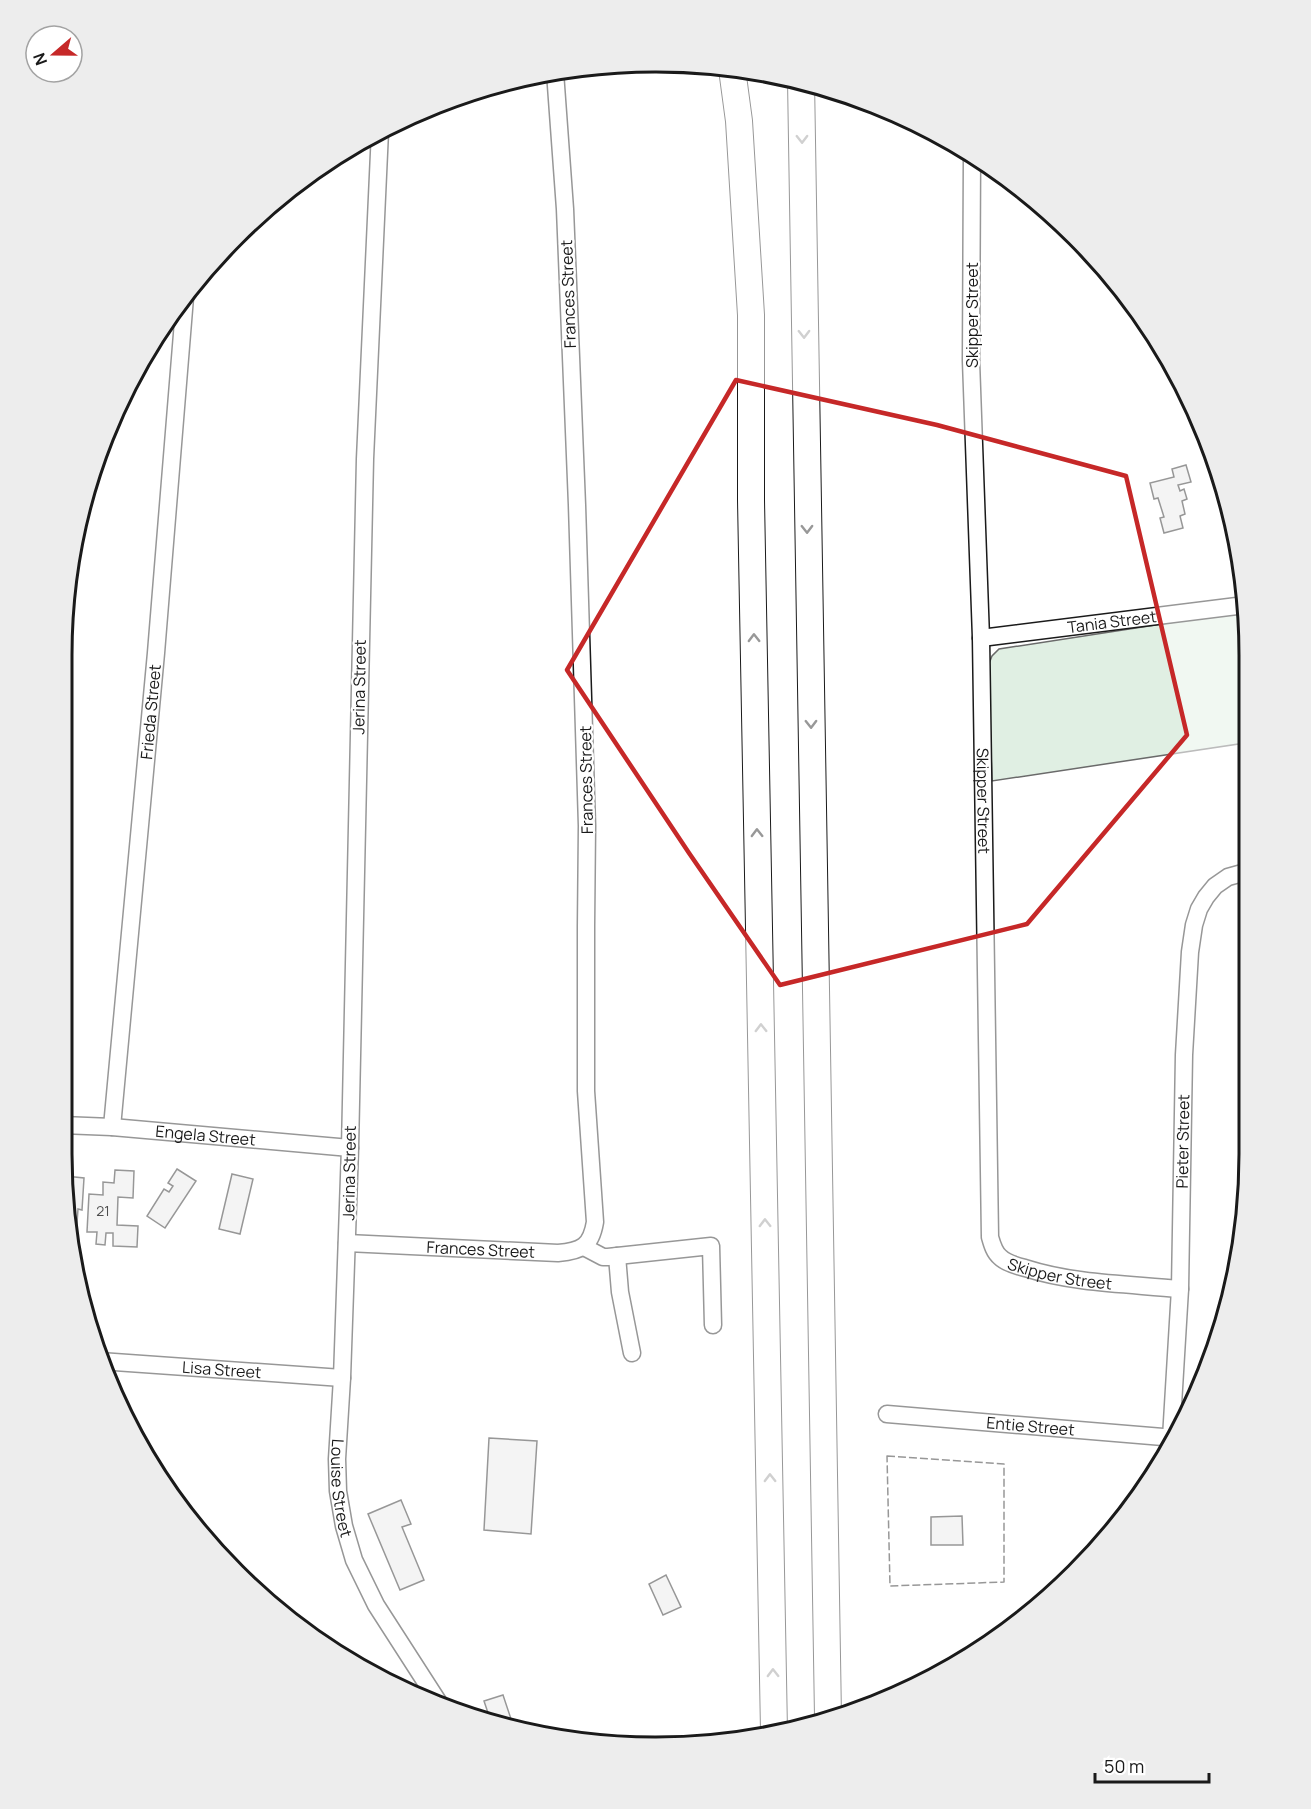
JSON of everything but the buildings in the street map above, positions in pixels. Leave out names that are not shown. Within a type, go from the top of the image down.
[{"type":"highway","points":[[733,77],[739,121],[751,315],[751,500],[774,1725]]},
{"type":"highway","points":[[801,91],[828,1711]]},
{"type":"street","name":"Frances Street","points":[[347,1243],[573,1252],[584,1247],[592,1236],[595,1222],[586,1091],[587,826],[575,446],[565,209],[556,81]]},
{"type":"street","name":"Jerina Street","points":[[347,1243],[365,459],[380,142]]},
{"type":"street","name":"Skipper Street","points":[[972,165],[971,361],[981,638],[990,1237],[994,1250],[1000,1258],[1030,1270],[1070,1279],[1180,1289]]},
{"type":"street","name":"Frieda Street","points":[[112,1127],[156,652],[184,312]]},
{"type":"street","name":"Tania Street","points":[[981,638],[1237,606]]},
{"type":"street","name":"Pieter Street","points":[[1174,1422],[1180,1289],[1184,1055],[1190,952],[1199,909],[1215,886],[1228,877],[1239,874]]},
{"type":"street","name":"Engela Street","points":[[72,1125],[350,1148]]},
{"type":"street","name":"Louise Street","points":[[347,1243],[337,1459],[338,1491],[344,1526],[354,1560],[376,1605],[433,1693]]},
{"type":"street","points":[[584,1247],[603,1257],[711,1246],[713,1325]]},
{"type":"street","points":[[617,1256],[620,1292],[632,1353]]},
{"type":"street","name":"Lisa Street","points":[[110,1362],[342,1378]]},
{"type":"street","name":"Entie Street","points":[[887,1414],[1165,1437]]},
{"type":"highlighted area","points":[[736,380],[937,425],[1126,476],[1187,735],[1027,924],[780,985],[567,670]]},
{"type":"green space","points":[[1238,614],[1239,744],[992,781],[988,666],[992,656],[999,649]]},
{"type":"fence","points":[[887,1456],[1004,1464],[1004,1582],[890,1586],[887,1456]]}]
